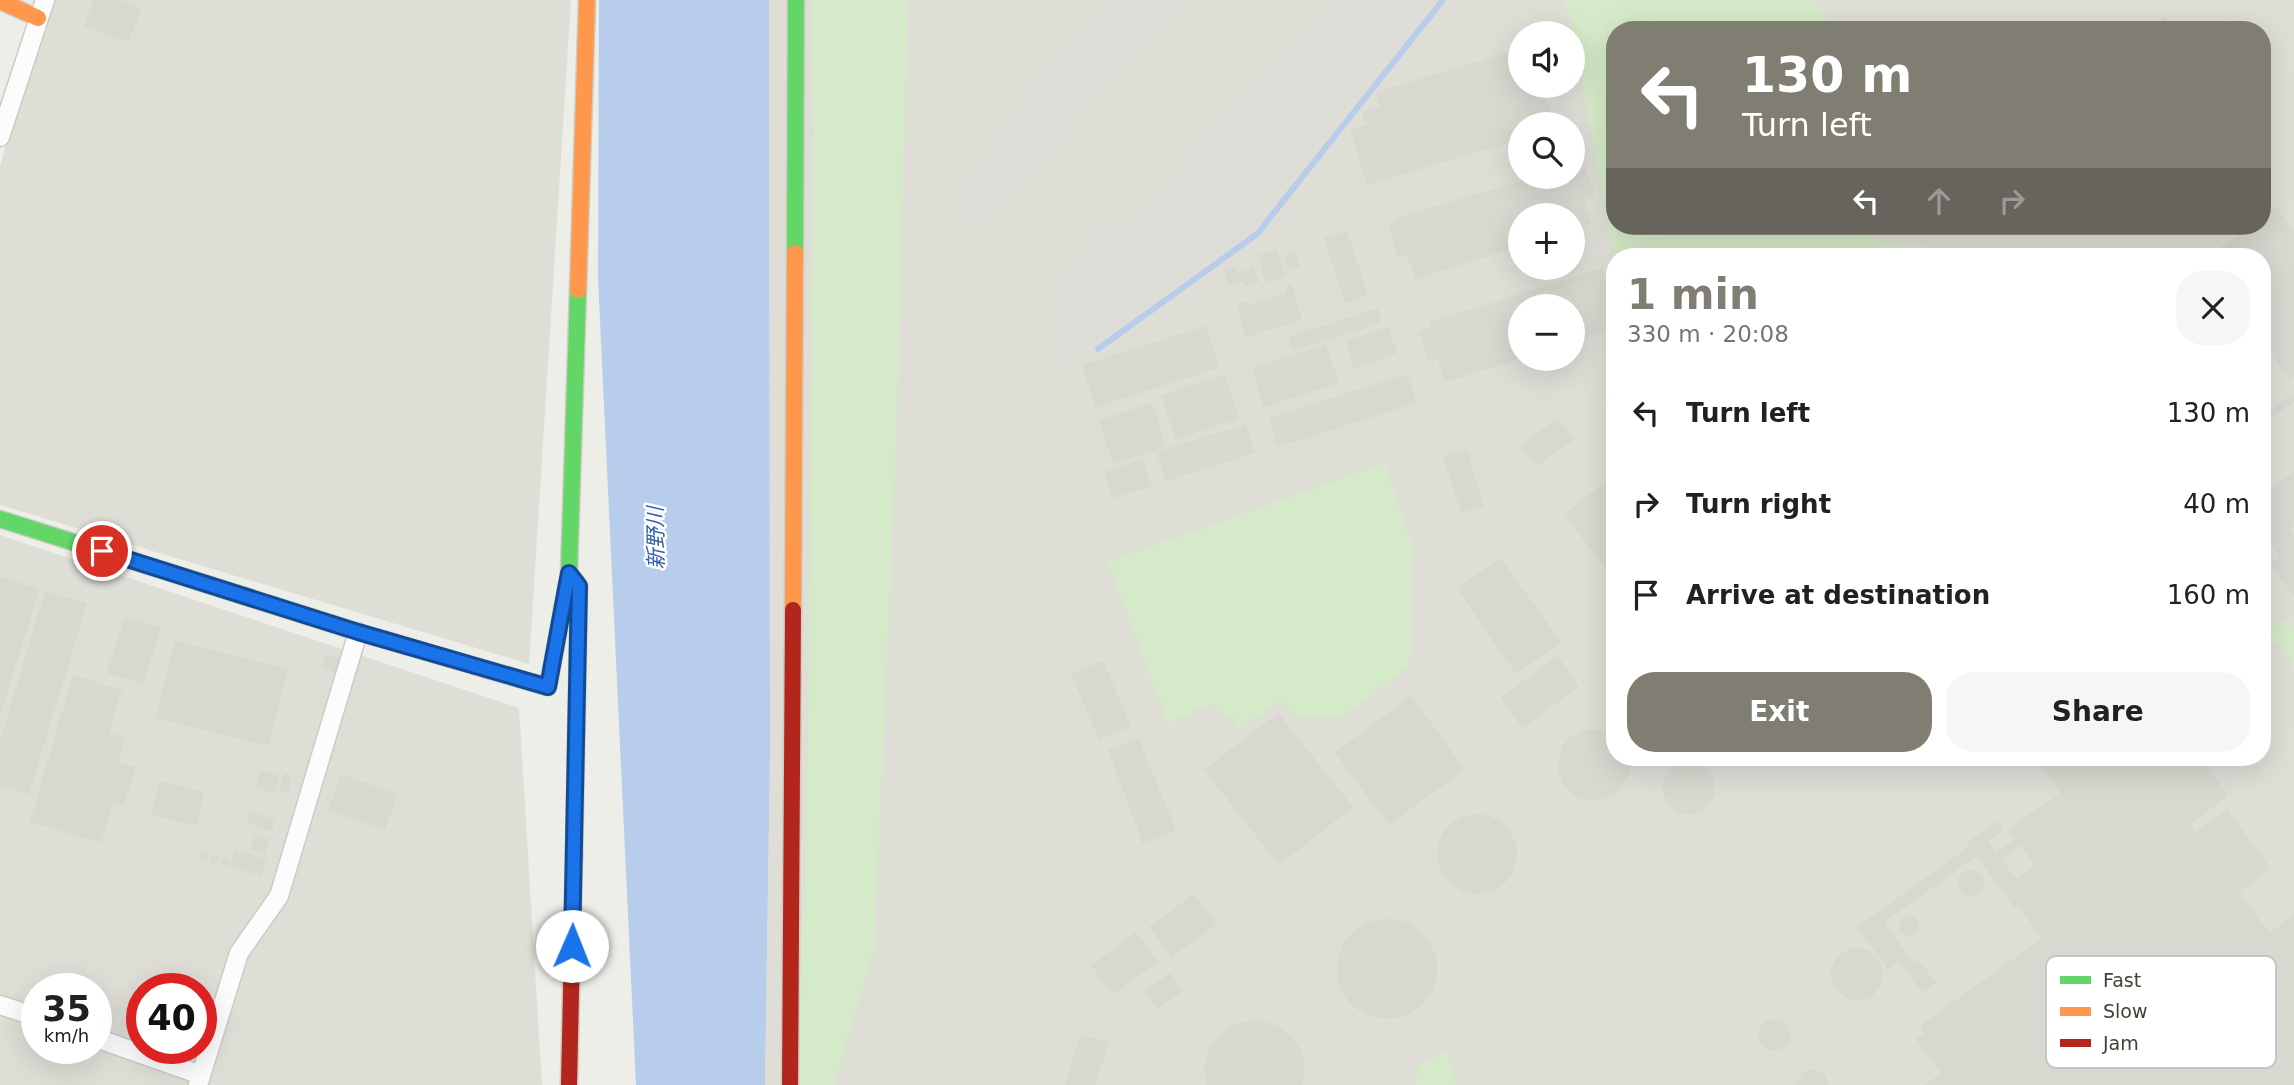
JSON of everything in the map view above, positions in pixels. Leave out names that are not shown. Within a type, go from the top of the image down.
[{"type":"street","points":[[0,137],[45,0]]},
{"type":"street","points":[[0,519],[358,632],[548,687],[569,573],[587,0]]},
{"type":"street","points":[[790,1085],[796,0]]},
{"type":"street","points":[[0,1],[38,18]]},
{"type":"street","points":[[569,573],[579,586],[569,1085]]},
{"type":"street","points":[[112,1044],[200,1080],[239,953],[279,896],[358,632]]},
{"type":"street","points":[[0,1005],[21,1012]]},
{"type":"shaded area","points":[[47,0],[571,0],[529,664],[0,505],[0,166]]},
{"type":"shaded area","points":[[769,0],[2294,0],[2294,1085],[765,1085],[770,753]]},
{"type":"shaded area","points":[[1117,0],[1184,0],[1136,57],[1118,70],[980,231],[971,230],[970,181],[1010,124],[1029,85],[1079,32],[1106,13]]},
{"type":"shaded area","points":[[1335,0],[1412,0],[1419,19],[1331,125],[1245,237],[1064,363],[1065,273],[1106,226],[1133,222]]},
{"type":"shaded area","points":[[0,535],[519,708],[542,1085],[0,1085]]},
{"type":"green space","points":[[811,0],[908,0],[896,448],[874,951],[834,1085],[800,1085],[798,1027],[807,824],[814,126]]},
{"type":"green space","points":[[1564,0],[1808,0],[1822,6],[1827,21],[1606,21],[1606,214],[1585,98],[1585,21],[1571,21]]},
{"type":"green space","points":[[1610,235],[1871,235],[1873,239],[1928,248],[1613,248]]},
{"type":"green space","points":[[1606,397],[1606,408],[1600,401]]},
{"type":"green space","points":[[1385,463],[1414,551],[1411,566],[1409,665],[1340,718],[1302,718],[1279,702],[1241,729],[1230,716],[1209,704],[1168,724],[1108,562]]},
{"type":"green space","points":[[2287,620],[2294,628],[2294,665],[2281,648],[2271,642],[2275,625]]},
{"type":"green space","points":[[1447,1051],[1456,1085],[1414,1085],[1418,1067]]},
{"type":"water","name":"新野川","points":[[599,0],[769,0],[770,753],[765,1085],[636,1085],[598,278]]},
{"type":"building","points":[[93,0],[117,0],[141,9],[128,42],[84,26]]},
{"type":"building","points":[[1508,52],[1508,98],[1546,98],[1550,112],[1508,112],[1508,143],[1367,185],[1350,129],[1366,125],[1362,112],[1380,107],[1376,92]]},
{"type":"building","points":[[1585,167],[1595,197],[1584,200],[1585,203],[1508,203],[1508,250],[1415,279],[1407,255],[1398,257],[1388,225],[1397,222],[1396,218],[1508,185],[1508,189],[1585,189]]},
{"type":"building","points":[[1585,203],[1591,224],[1585,226]]},
{"type":"building","points":[[2277,207],[2294,231],[2294,376],[2289,379],[2271,354],[2271,248],[2220,248],[2238,235],[2271,235],[2271,211]]},
{"type":"building","points":[[1347,231],[1368,295],[1345,303],[1324,238]]},
{"type":"building","points":[[1277,250],[1285,277],[1265,282],[1258,255]]},
{"type":"building","points":[[1296,252],[1300,267],[1288,270],[1285,255]]},
{"type":"building","points":[[1236,267],[1238,273],[1254,267],[1259,282],[1244,287],[1242,282],[1229,286],[1224,271]]},
{"type":"building","points":[[1602,268],[1606,274],[1606,332],[1585,338],[1585,294],[1519,294],[1564,280],[1585,280],[1585,273]]},
{"type":"building","points":[[1292,284],[1302,320],[1246,337],[1237,304],[1246,301],[1247,306],[1286,293],[1286,287]]},
{"type":"building","points":[[1508,298],[1508,363],[1445,382],[1438,359],[1429,362],[1419,331],[1431,327],[1430,322]]},
{"type":"building","points":[[1378,308],[1382,322],[1293,351],[1288,337]]},
{"type":"building","points":[[1206,326],[1219,368],[1095,407],[1082,365]]},
{"type":"building","points":[[1388,326],[1397,353],[1354,369],[1346,342]]},
{"type":"building","points":[[1326,344],[1339,383],[1264,407],[1252,368]]},
{"type":"building","points":[[1407,374],[1416,403],[1278,447],[1269,418]]},
{"type":"building","points":[[1225,375],[1239,418],[1175,439],[1161,395]]},
{"type":"building","points":[[2294,393],[2294,402],[2271,418],[2271,409]]},
{"type":"building","points":[[1152,403],[1166,447],[1113,464],[1099,420]]},
{"type":"building","points":[[1558,418],[1574,439],[1536,467],[1520,445]]},
{"type":"building","points":[[1246,424],[1255,453],[1166,481],[1157,452]]},
{"type":"building","points":[[1466,449],[1484,506],[1461,513],[1443,456]]},
{"type":"building","points":[[1143,459],[1152,486],[1113,498],[1105,472]]},
{"type":"building","points":[[2294,472],[2294,526],[2290,529],[2294,535],[2294,596],[2271,564],[2279,557],[2271,545],[2271,488]]},
{"type":"building","points":[[1606,482],[1606,569],[1564,514]]},
{"type":"building","points":[[1501,558],[1561,643],[1516,674],[1457,588]]},
{"type":"building","points":[[0,577],[39,589],[1,713],[0,713]]},
{"type":"building","points":[[45,591],[87,603],[29,794],[0,786],[0,742]]},
{"type":"building","points":[[125,617],[161,628],[143,684],[107,673]]},
{"type":"building","points":[[175,641],[288,669],[268,746],[156,718]]},
{"type":"building","points":[[326,655],[340,659],[337,673],[322,669]]},
{"type":"building","points":[[1558,656],[1579,687],[1522,728],[1501,697]]},
{"type":"building","points":[[1103,661],[1131,727],[1099,740],[1071,674]]},
{"type":"building","points":[[73,675],[122,690],[109,733],[126,738],[118,763],[135,767],[124,805],[113,802],[101,843],[30,822]]},
{"type":"building","points":[[1411,696],[1465,769],[1389,825],[1335,752]]},
{"type":"building","points":[[1278,713],[1353,807],[1279,865],[1204,770]]},
{"type":"building","points":[[1581,731],[1606,731],[1606,766],[1630,766],[1628,777],[1616,794],[1605,799],[1593,801],[1580,798],[1570,792],[1562,782],[1558,770],[1563,746],[1571,736]]},
{"type":"building","points":[[1138,738],[1176,830],[1143,844],[1108,750]]},
{"type":"building","points":[[1676,766],[1702,766],[1713,778],[1713,798],[1699,812],[1679,812],[1665,798],[1665,778]]},
{"type":"building","points":[[2041,766],[2207,766],[2228,796],[2190,824],[2196,832],[2227,809],[2271,869],[2239,892],[2269,933],[2294,915],[2294,1085],[1925,1085],[1941,1073],[1916,1039],[1925,1033],[1920,1026],[2042,938],[2018,905],[2014,907],[1977,856],[1884,922],[1914,963],[1918,959],[1936,983],[1922,993],[1899,961],[1888,969],[1857,927],[1970,846],[1967,842],[1997,821],[2004,830],[1988,841],[1996,852],[2016,839],[2009,829],[2060,793]],"holes":[[[2021,845],[2035,865],[2016,879],[2001,859]]]},
{"type":"building","points":[[260,770],[280,776],[275,794],[255,788]]},
{"type":"building","points":[[284,773],[292,775],[288,793],[279,791]]},
{"type":"building","points":[[341,774],[398,794],[385,830],[328,810]]},
{"type":"building","points":[[159,781],[204,792],[196,826],[151,815]]},
{"type":"building","points":[[250,812],[275,820],[272,831],[247,823]]},
{"type":"building","points":[[1469,814],[1485,814],[1506,825],[1517,846],[1517,862],[1506,883],[1485,894],[1469,894],[1455,888],[1443,876],[1437,862],[1437,846],[1443,832],[1455,820]]},
{"type":"building","points":[[256,834],[270,840],[265,855],[250,849]]},
{"type":"building","points":[[234,850],[266,859],[261,876],[230,867]]},
{"type":"building","points":[[204,851],[208,855],[204,859],[200,855]]},
{"type":"building","points":[[215,855],[219,859],[215,863],[211,859]]},
{"type":"building","points":[[225,858],[229,862],[225,866],[221,862]]},
{"type":"building","points":[[1971,870],[1980,874],[1984,883],[1980,892],[1971,896],[1962,892],[1958,883],[1962,874]]},
{"type":"building","points":[[1194,894],[1217,924],[1172,957],[1149,927]]},
{"type":"building","points":[[1905,916],[1913,916],[1919,926],[1913,936],[1905,936],[1899,930],[1899,922]]},
{"type":"building","points":[[1387,919],[1406,923],[1422,934],[1433,950],[1437,969],[1433,988],[1422,1004],[1406,1015],[1387,1019],[1368,1015],[1352,1004],[1341,988],[1337,969],[1341,950],[1352,934],[1368,923]]},
{"type":"building","points":[[1136,932],[1158,962],[1112,995],[1091,965]]},
{"type":"building","points":[[1857,948],[1867,950],[1875,956],[1881,964],[1881,984],[1875,992],[1867,998],[1857,1000],[1847,998],[1839,992],[1833,984],[1831,974],[1833,964],[1839,956],[1847,950]]},
{"type":"building","points":[[1170,973],[1183,991],[1157,1009],[1145,991]]},
{"type":"building","points":[[1774,1019],[1786,1023],[1790,1035],[1786,1047],[1774,1051],[1762,1047],[1758,1035],[1762,1023]]},
{"type":"building","points":[[1246,1021],[1263,1021],[1292,1037],[1301,1051],[1305,1067],[1302,1085],[1207,1085],[1204,1068],[1208,1052],[1217,1038],[1230,1027]]},
{"type":"building","points":[[1080,1034],[1109,1043],[1095,1085],[1065,1085]]},
{"type":"building","points":[[1815,1069],[1825,1075],[1829,1085],[1794,1085],[1804,1071]]},
{"type":"waterway","points":[[1098,349],[1257,234],[1443,0]]},
{"type":"traffic: fast","points":[[795,253],[796,0]]},
{"type":"traffic: fast","points":[[574,856],[579,586],[569,573],[578,290]]},
{"type":"traffic: fast","points":[[0,519],[358,632],[485,669]]},
{"type":"traffic: slow","points":[[578,290],[587,0]]},
{"type":"traffic: slow","points":[[0,1],[38,18]]},
{"type":"traffic: slow","points":[[793,610],[795,253]]},
{"type":"traffic: jam","points":[[485,669],[548,687],[567,584]]},
{"type":"traffic: jam","points":[[790,1085],[793,610]]},
{"type":"traffic: jam","points":[[569,1085],[574,856]]},
{"type":"route","points":[[102,551],[358,632],[548,687],[569,573],[579,586],[572,946]]}]
